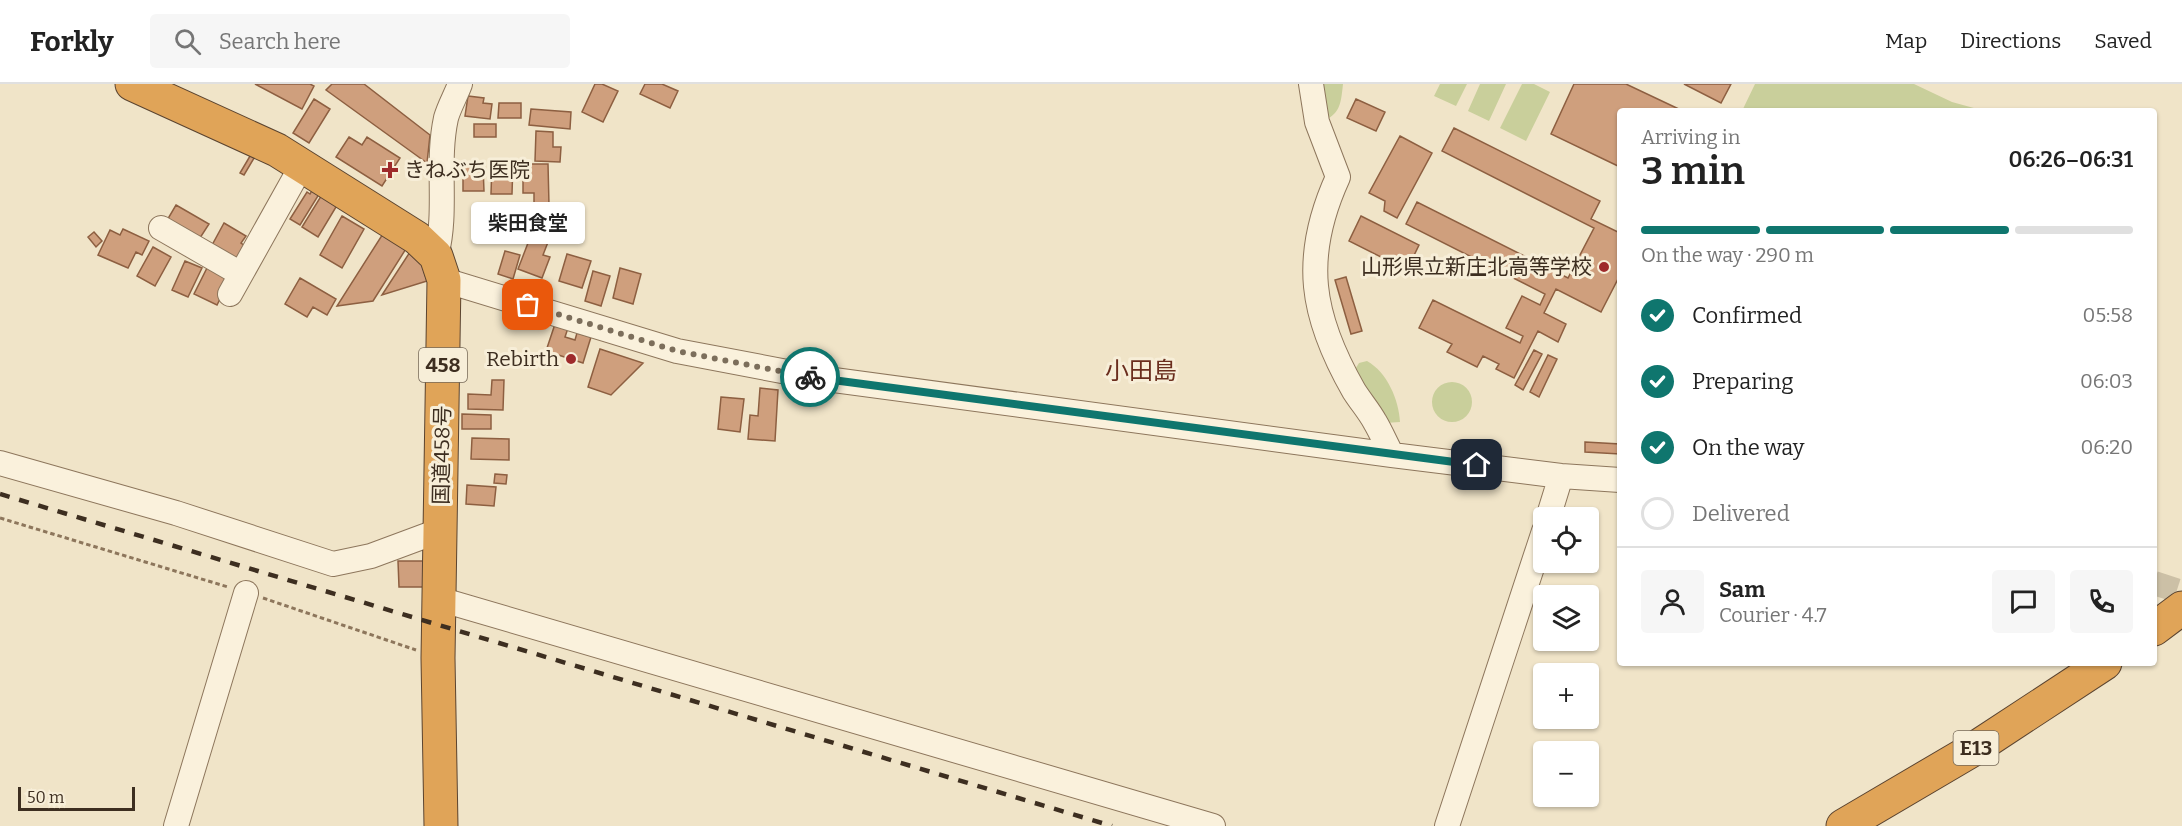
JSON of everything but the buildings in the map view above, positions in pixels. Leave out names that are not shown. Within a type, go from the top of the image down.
[{"type":"highway","points":[[132,84],[277,150],[417,238],[440,268]]},
{"type":"highway","name":"国道458号","points":[[440,268],[441,531],[438,658],[441,826]]},
{"type":"highway","points":[[2157,626],[2182,608]]},
{"type":"highway","name":"E13","points":[[1843,826],[1974,749],[2100,666]]},
{"type":"street","points":[[460,84],[446,118],[442,163],[440,268],[677,351],[808,376],[1392,455],[1561,476],[1617,480]]},
{"type":"street","points":[[1311,84],[1317,123],[1338,177],[1325,205],[1318,234],[1315,272],[1318,308],[1334,352],[1355,393],[1375,421],[1392,455]]},
{"type":"street","points":[[161,228],[236,284],[302,165]]},
{"type":"street","points":[[0,463],[176,513],[333,564],[371,556],[441,531]]},
{"type":"street","points":[[1551,507],[1561,476]]},
{"type":"street","points":[[1447,826],[1533,564]]},
{"type":"street","points":[[176,826],[246,593]]},
{"type":"street","points":[[439,599],[1213,826]]},
{"type":"path","points":[[0,518],[246,593],[438,658]]},
{"type":"green space","points":[[1320,84],[1343,84],[1341,101],[1337,110],[1325,120]]},
{"type":"green space","points":[[1440,84],[1467,84],[1456,106],[1434,96]]},
{"type":"green space","points":[[1480,84],[1506,84],[1489,121],[1468,111]]},
{"type":"green space","points":[[1522,84],[1534,84],[1550,92],[1526,141],[1500,128]]},
{"type":"green space","points":[[1755,84],[1914,84],[1952,102],[1974,108],[1743,108]]},
{"type":"green space","points":[[1367,361],[1380,372],[1391,387],[1400,422],[1385,423],[1354,371],[1359,363]]},
{"type":"green space","points":[[1452,382],[1460,383],[1466,388],[1471,394],[1471,410],[1466,416],[1460,421],[1452,422],[1444,421],[1438,416],[1433,410],[1432,402],[1433,394],[1438,388],[1444,383]]},
{"type":"tunnel","points":[[2157,584],[2182,592]]},
{"type":"railway","points":[[0,494],[1112,826]]},
{"type":"way so far","points":[[528,305],[677,351],[810,377]]},
{"type":"place","name":"きねぶち医院","points":[[390,170]]},
{"type":"place","name":"山形県立新庄北高等学校","points":[[1604,267]]},
{"type":"place","name":"柴田食堂","points":[[528,305]]},
{"type":"place","name":"Rebirth","points":[[571,359]]},
{"type":"district","name":"小田島","points":[[1141,371]]},
{"type":"route","points":[[810,377],[1477,465]]}]
